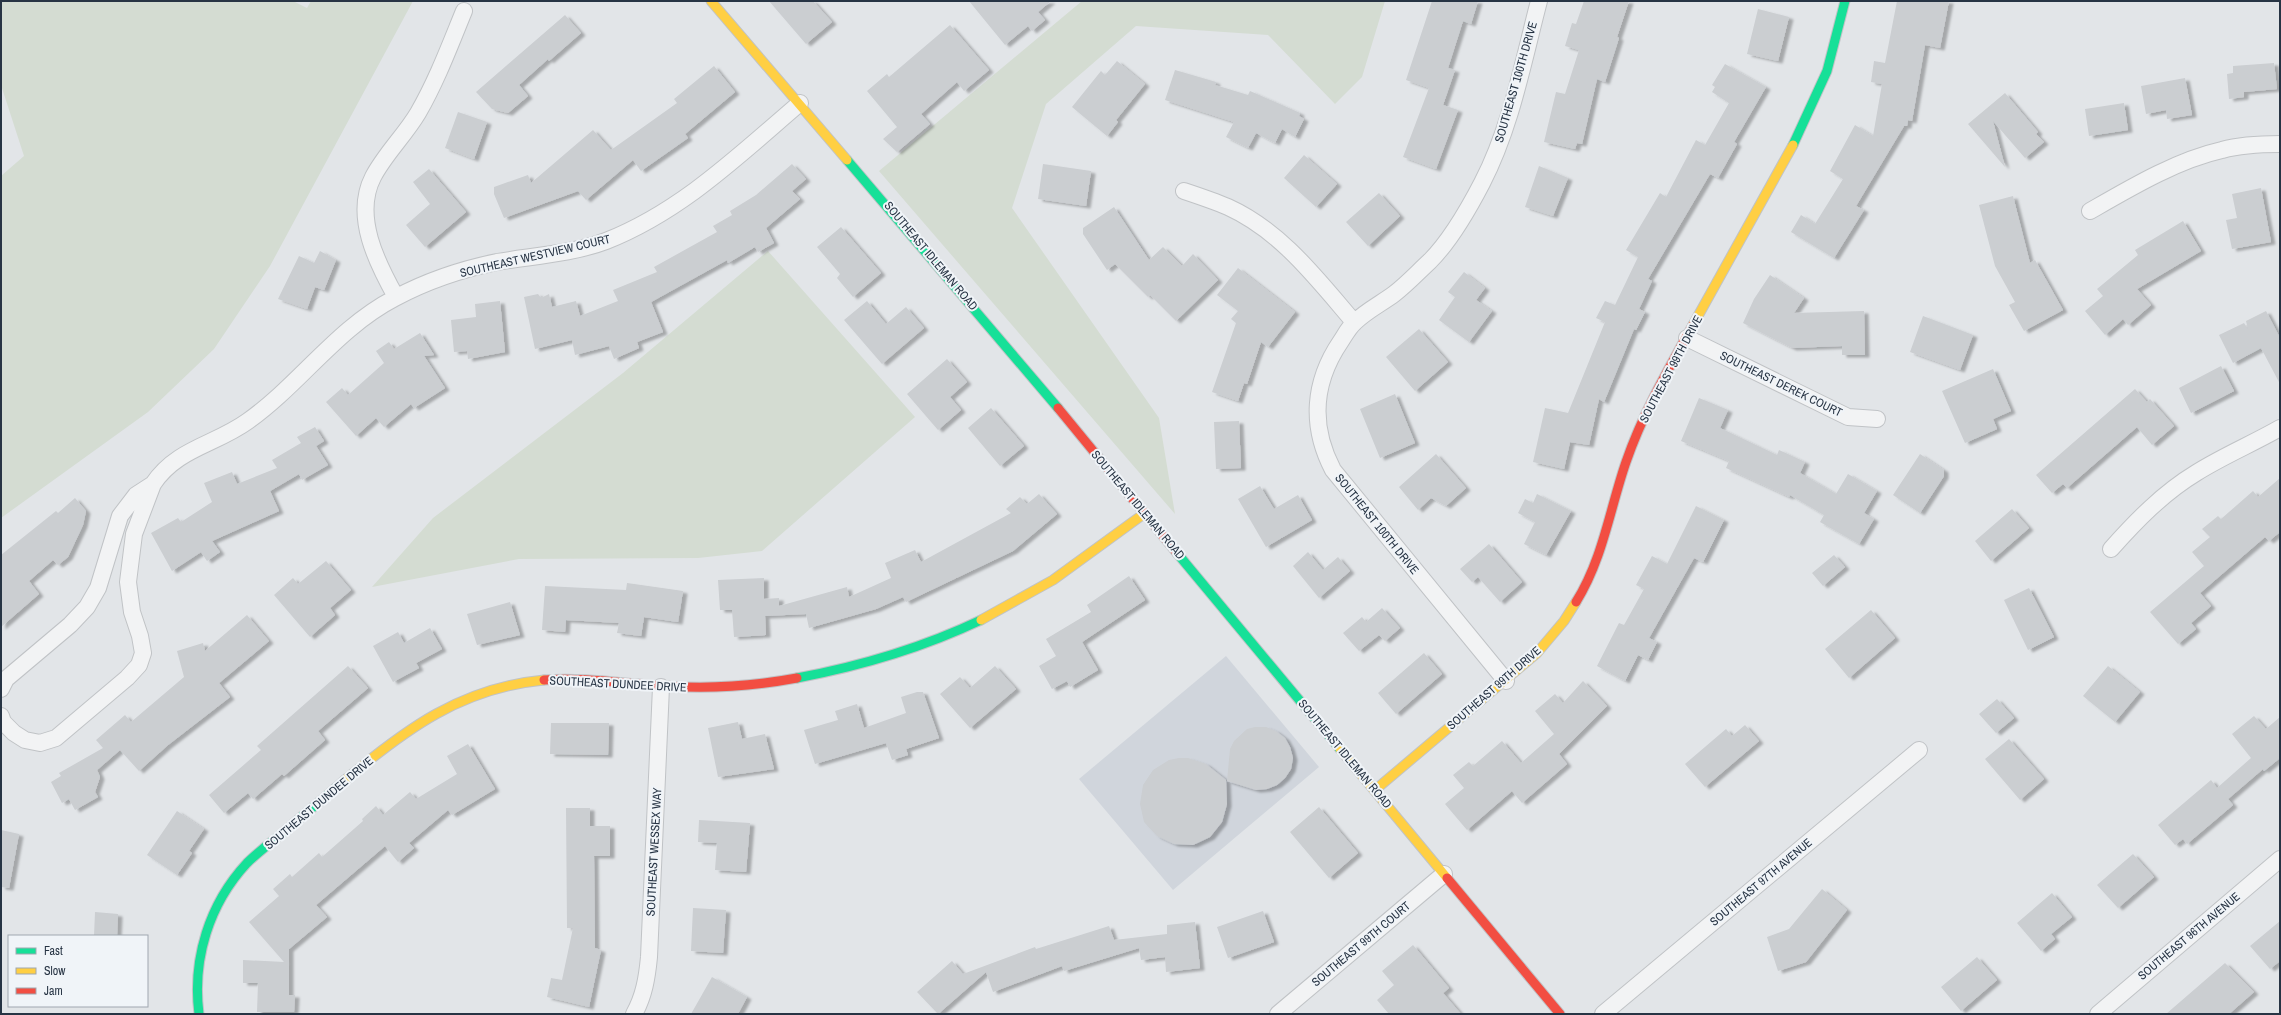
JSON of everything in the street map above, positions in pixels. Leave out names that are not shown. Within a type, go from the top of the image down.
[{"type":"street","name":"SOUTHEAST IDLEMAN ROAD","points":[[711,1],[972,305],[1560,1014]]},
{"type":"street","name":"SOUTHEAST 100TH DRIVE","points":[[1506,682],[1342,482],[1325,454],[1317,418],[1321,381],[1327,365],[1354,322],[1395,293],[1431,259],[1461,219],[1482,183],[1506,124],[1538,1]]},
{"type":"street","name":"SOUTHEAST 99TH DRIVE","points":[[1375,790],[1506,682],[1537,653],[1564,621],[1585,588],[1596,562],[1626,462],[1648,407],[1799,134],[1827,71],[1845,1]]},
{"type":"street","points":[[396,297],[382,273],[369,240],[366,221],[367,195],[373,177],[418,114],[435,82],[464,11]]},
{"type":"street","name":"SOUTHEAST WESTVIEW COURT","points":[[1,716],[3,722],[14,733],[25,740],[40,743],[56,738],[127,678],[139,665],[143,653],[140,636],[132,612],[128,582],[134,534],[153,484],[163,469],[180,457],[246,422],[273,401],[355,323],[396,297],[476,268],[605,242],[678,204],[703,185],[800,103]]},
{"type":"street","points":[[2090,211],[2130,187],[2170,169],[2222,150],[2280,144]]},
{"type":"street","points":[[1184,191],[1228,207],[1256,224],[1279,241],[1300,260],[1354,322]]},
{"type":"street","name":"SOUTHEAST DEREK COURT","points":[[1687,338],[1848,417],[1877,419]]},
{"type":"street","points":[[2111,549],[2161,500],[2194,474],[2237,449],[2280,428]]},
{"type":"street","name":"SOUTHEAST WESTVIEW COURT","points":[[1,689],[6,679],[70,625],[87,607],[98,588],[120,516],[136,495],[153,484]]},
{"type":"street","name":"SOUTHEAST DUNDEE DRIVE","points":[[199,1014],[197,990],[202,948],[213,915],[236,876],[248,862],[410,728],[438,711],[465,699],[522,682],[576,679],[661,687],[705,687],[792,679],[843,670],[900,653],[981,619],[1039,589],[1145,513]]},
{"type":"street","name":"SOUTHEAST WESSEX WAY","points":[[634,1014],[640,1002],[647,980],[649,958],[661,687]]},
{"type":"street","name":"SOUTHEAST 97TH AVENUE","points":[[1603,1014],[1919,750]]},
{"type":"street","name":"SOUTHEAST 96TH AVENUE","points":[[2098,1014],[2280,859]]},
{"type":"street","name":"SOUTHEAST 99TH COURT","points":[[1278,1014],[1444,874]]},
{"type":"shaded area","points":[[1,1],[293,1],[307,8],[311,1],[413,1],[270,266],[214,349],[148,412],[1,518],[1,176],[24,156],[1,85]]},
{"type":"shaded area","points":[[1082,1],[1385,1],[1362,77],[1335,104],[1268,35],[1136,26],[1046,104],[1012,208],[1159,418],[1175,514],[879,171]]},
{"type":"shaded area","points":[[768,251],[915,417],[762,551],[698,558],[519,559],[372,587],[433,518],[623,373]]},
{"type":"shaded area","points":[[1226,656],[1319,767],[1173,890],[1079,779]]},
{"type":"building","points":[[769,1],[813,1],[832,22],[806,44]]},
{"type":"building","points":[[969,1],[1051,1],[1038,12],[1045,20],[1032,31],[1028,26],[1005,45]]},
{"type":"building","points":[[1432,1],[1478,1],[1471,24],[1463,21],[1448,68],[1455,70],[1443,105],[1458,110],[1436,169],[1403,157],[1429,88],[1406,80]]},
{"type":"building","points":[[1584,1],[1629,1],[1617,37],[1619,38],[1605,82],[1597,79],[1582,144],[1577,143],[1575,149],[1544,142],[1556,92],[1565,94],[1579,50],[1565,46],[1572,23],[1576,24]]},
{"type":"building","points":[[1897,1],[1949,1],[1940,48],[1925,45],[1912,121],[1908,120],[1907,126],[1904,126],[1856,206],[1864,210],[1834,258],[1791,232],[1801,215],[1815,224],[1843,179],[1830,171],[1855,125],[1873,136],[1882,84],[1871,82],[1874,61],[1885,63]]},
{"type":"building","points":[[1758,9],[1789,17],[1778,61],[1747,54]]},
{"type":"building","points":[[565,15],[581,33],[549,61],[548,59],[519,85],[528,96],[508,113],[492,109],[476,92]]},
{"type":"building","points":[[950,25],[989,70],[964,91],[957,82],[921,114],[930,124],[897,152],[883,139],[897,127],[867,91],[887,74],[889,77]]},
{"type":"building","points":[[1117,61],[1145,84],[1116,120],[1118,122],[1107,136],[1072,107],[1101,71],[1105,75]]},
{"type":"building","points":[[2274,63],[2277,89],[2244,92],[2244,97],[2229,99],[2227,74],[2233,73],[2233,66]]},
{"type":"building","points":[[1725,64],[1766,87],[1734,142],[1737,144],[1718,178],[1710,174],[1648,279],[1652,281],[1639,309],[1645,312],[1636,330],[1634,329],[1604,402],[1599,399],[1589,445],[1570,442],[1564,469],[1533,462],[1545,408],[1568,413],[1605,322],[1596,318],[1605,301],[1615,305],[1638,257],[1626,250],[1660,193],[1666,197],[1696,140],[1705,145],[1729,103],[1712,92],[1715,87],[1712,85]]},
{"type":"building","points":[[714,66],[735,92],[685,134],[688,138],[641,171],[633,160],[586,200],[578,191],[504,218],[494,194],[494,187],[528,175],[531,183],[593,130],[611,150],[677,103],[674,99]]},
{"type":"building","points":[[1175,70],[1216,82],[1215,85],[1248,95],[1250,91],[1300,113],[1299,116],[1304,119],[1295,137],[1282,129],[1275,143],[1256,133],[1248,148],[1226,137],[1234,122],[1165,100]]},
{"type":"building","points":[[2185,78],[2192,115],[2167,119],[2166,110],[2146,114],[2141,86]]},
{"type":"building","points":[[2005,93],[2038,132],[2036,134],[2044,142],[2025,158],[1993,121],[2005,167],[1968,124]]},
{"type":"building","points":[[2124,103],[2128,130],[2089,136],[2085,109]]},
{"type":"building","points":[[458,112],[487,122],[474,159],[445,148]]},
{"type":"building","points":[[1304,155],[1337,184],[1316,207],[1284,178]]},
{"type":"building","points":[[792,164],[806,179],[792,191],[800,199],[766,228],[774,243],[758,252],[755,247],[728,263],[727,260],[651,302],[663,332],[637,342],[639,348],[614,359],[609,346],[575,355],[572,340],[535,349],[524,297],[538,294],[541,298],[549,294],[552,307],[576,301],[580,316],[618,301],[613,290],[657,272],[654,267],[717,232],[713,226],[732,215],[730,211],[756,195]]},
{"type":"building","points":[[1043,164],[1091,171],[1086,206],[1038,199]]},
{"type":"building","points":[[1539,166],[1568,178],[1553,216],[1525,207]]},
{"type":"building","points":[[429,169],[466,212],[425,247],[406,225],[430,204],[413,182]]},
{"type":"building","points":[[2261,188],[2271,242],[2232,249],[2226,220],[2237,218],[2232,194]]},
{"type":"building","points":[[1379,193],[1400,216],[1368,246],[1346,222]]},
{"type":"building","points":[[2013,196],[2030,263],[2035,260],[2063,310],[2024,331],[2009,305],[2015,302],[1995,266],[1979,205]]},
{"type":"building","points":[[1114,207],[1149,260],[1163,247],[1182,266],[1193,254],[1218,280],[1176,321],[1150,295],[1148,297],[1115,264],[1107,270],[1083,234],[1083,228]]},
{"type":"building","points":[[2183,221],[2201,251],[2137,289],[2151,305],[2128,325],[2123,319],[2105,335],[2085,311],[2103,296],[2097,289],[2138,255],[2135,250]]},
{"type":"building","points":[[841,227],[881,273],[853,297],[837,278],[840,274],[817,247]]},
{"type":"building","points":[[320,251],[336,260],[324,290],[315,287],[307,309],[278,299],[299,256],[314,263]]},
{"type":"building","points":[[1238,268],[1295,312],[1268,347],[1261,342],[1247,384],[1244,383],[1238,401],[1212,392],[1236,323],[1231,319],[1238,311],[1217,295]]},
{"type":"building","points":[[1464,272],[1485,288],[1476,300],[1492,311],[1469,342],[1439,320],[1455,297],[1448,292]]},
{"type":"building","points":[[1770,275],[1804,298],[1794,313],[1864,311],[1865,355],[1842,355],[1842,346],[1792,348],[1743,323],[1754,299]]},
{"type":"building","points":[[500,301],[505,352],[468,359],[467,351],[454,352],[451,320],[476,317],[475,304]]},
{"type":"building","points":[[867,301],[886,324],[906,307],[924,328],[882,364],[844,320]]},
{"type":"building","points":[[2266,311],[2280,338],[2280,384],[2261,348],[2233,363],[2219,335],[2244,323],[2248,329],[2246,321]]},
{"type":"building","points":[[1923,316],[1973,335],[1960,370],[1910,352]]},
{"type":"building","points":[[1419,329],[1448,362],[1415,391],[1386,357]]},
{"type":"building","points":[[420,333],[434,355],[424,356],[445,388],[414,408],[411,404],[384,427],[376,418],[356,436],[326,402],[342,388],[348,395],[384,363],[376,351],[389,342],[394,349]]},
{"type":"building","points":[[947,359],[967,382],[950,397],[961,410],[938,430],[907,394]]},
{"type":"building","points":[[2221,366],[2234,391],[2191,413],[2179,388]]},
{"type":"building","points":[[1993,369],[2011,411],[1993,419],[1997,429],[1965,443],[1942,391]]},
{"type":"building","points":[[2135,389],[2147,402],[2150,399],[2174,426],[2152,445],[2137,427],[2067,488],[2063,484],[2052,493],[2036,475]]},
{"type":"building","points":[[1395,394],[1415,443],[1380,458],[1360,409]]},
{"type":"building","points":[[1699,398],[1728,410],[1720,428],[1777,455],[1779,450],[1805,462],[1800,473],[1836,494],[1848,474],[1877,491],[1864,513],[1874,519],[1859,544],[1820,522],[1824,515],[1790,495],[1789,497],[1726,468],[1729,461],[1681,441]]},
{"type":"building","points":[[991,408],[1024,446],[1000,466],[968,428]]},
{"type":"building","points":[[1239,421],[1241,468],[1216,469],[1214,422]]},
{"type":"building","points":[[315,427],[324,441],[316,446],[328,465],[302,480],[299,474],[270,491],[279,511],[212,541],[220,552],[207,561],[201,552],[172,571],[151,533],[178,518],[181,522],[212,502],[204,483],[232,472],[237,484],[277,468],[272,460],[301,443],[297,437]]},
{"type":"building","points":[[1436,454],[1466,488],[1446,506],[1431,498],[1418,510],[1399,487]]},
{"type":"building","points":[[1920,454],[1944,470],[1944,476],[1920,513],[1893,495]]},
{"type":"building","points":[[2280,478],[2280,532],[2269,541],[2265,537],[2200,593],[2211,606],[2191,623],[2196,629],[2178,644],[2150,612],[2204,566],[2192,552],[2210,537],[2202,529],[2218,516],[2221,519],[2253,491],[2258,497]]},
{"type":"building","points":[[1260,486],[1274,509],[1298,495],[1312,520],[1266,547],[1238,499]]},
{"type":"building","points":[[1039,494],[1057,514],[1013,551],[906,602],[903,597],[876,609],[809,628],[806,614],[765,616],[766,635],[734,637],[732,610],[720,610],[718,580],[764,578],[764,599],[779,598],[779,606],[847,587],[849,597],[891,578],[885,563],[915,550],[921,562],[1011,513],[1006,509],[1020,497],[1027,504]]},
{"type":"building","points":[[1537,494],[1571,511],[1546,555],[1524,544],[1535,522],[1518,513],[1525,499],[1533,503]]},
{"type":"building","points":[[75,498],[86,511],[83,525],[68,557],[58,565],[53,560],[29,581],[39,594],[1,627],[1,555],[56,511],[58,513]]},
{"type":"building","points":[[1696,506],[1724,520],[1703,562],[1694,558],[1649,638],[1657,642],[1648,660],[1638,655],[1625,681],[1597,666],[1619,623],[1624,625],[1644,589],[1636,585],[1652,556],[1667,564]]},
{"type":"building","points":[[2012,509],[2029,528],[1991,561],[1975,541]]},
{"type":"building","points":[[1489,544],[1522,582],[1500,602],[1478,577],[1472,582],[1460,569]]},
{"type":"building","points":[[1308,552],[1323,570],[1338,557],[1350,571],[1319,598],[1293,566]]},
{"type":"building","points":[[1834,555],[1845,567],[1823,586],[1812,573]]},
{"type":"building","points":[[326,561],[351,590],[330,608],[335,615],[310,637],[274,595],[293,578],[298,584]]},
{"type":"building","points":[[1129,576],[1145,600],[1082,642],[1098,670],[1070,687],[1067,681],[1052,689],[1039,666],[1056,656],[1046,639],[1091,612],[1087,605]]},
{"type":"building","points":[[627,583],[683,591],[678,622],[644,617],[641,636],[617,633],[619,623],[566,620],[565,632],[542,630],[545,586],[626,590]]},
{"type":"building","points":[[2029,588],[2054,637],[2028,650],[2004,600]]},
{"type":"building","points":[[510,602],[520,635],[477,645],[467,614]]},
{"type":"building","points":[[1382,608],[1400,628],[1385,641],[1379,635],[1359,651],[1343,633],[1362,617],[1366,622]]},
{"type":"building","points":[[1871,610],[1895,638],[1849,678],[1825,649]]},
{"type":"building","points":[[247,615],[269,641],[219,683],[230,697],[168,745],[139,771],[120,750],[97,770],[100,777],[95,792],[98,797],[75,810],[69,799],[62,803],[51,782],[61,776],[59,773],[103,748],[96,740],[125,715],[131,722],[184,677],[177,651],[203,643],[205,651]]},
{"type":"building","points":[[430,628],[442,649],[416,663],[419,668],[393,682],[373,646],[398,632],[404,643]]},
{"type":"building","points":[[1424,653],[1442,674],[1396,714],[1378,693]]},
{"type":"building","points":[[348,666],[368,688],[318,731],[325,740],[284,776],[282,774],[253,799],[248,793],[224,813],[209,795],[261,750],[257,746]]},
{"type":"building","points":[[995,666],[1016,689],[970,728],[940,694],[960,677],[970,688]]},
{"type":"building","points":[[2108,666],[2140,692],[2115,722],[2083,696]]},
{"type":"building","points":[[1583,681],[1607,706],[1559,754],[1567,764],[1522,803],[1512,791],[1467,830],[1445,804],[1464,788],[1453,775],[1469,762],[1473,766],[1502,741],[1521,763],[1554,734],[1535,711],[1555,694],[1563,703]]},
{"type":"building","points":[[917,692],[923,692],[939,738],[906,749],[908,755],[892,760],[886,743],[815,764],[804,730],[838,720],[835,711],[857,704],[864,728],[906,713],[901,697]]},
{"type":"building","points":[[1997,699],[2014,718],[1996,733],[1979,714]]},
{"type":"building","points":[[2254,716],[2266,729],[2280,717],[2280,758],[2264,771],[2263,769],[2228,799],[2233,805],[2187,844],[2183,839],[2175,845],[2158,825],[2211,780],[2217,788],[2251,758],[2232,734]]},
{"type":"building","points":[[738,722],[742,739],[765,734],[774,769],[718,777],[708,728]]},
{"type":"building","points":[[551,723],[609,723],[608,755],[550,754]]},
{"type":"building","points":[[1745,725],[1759,741],[1705,787],[1685,764],[1726,729],[1732,736]]},
{"type":"building","points":[[1266,727],[1276,731],[1285,738],[1290,747],[1293,758],[1291,769],[1285,778],[1277,785],[1267,789],[1256,790],[1227,781],[1230,749],[1234,741],[1247,729]]},
{"type":"building","points":[[2009,739],[2044,779],[2020,800],[1985,759]]},
{"type":"building","points":[[468,744],[495,789],[452,815],[448,810],[409,843],[414,848],[398,862],[385,846],[316,905],[327,917],[289,949],[289,995],[295,995],[294,1012],[257,1012],[258,983],[243,983],[243,960],[284,962],[249,922],[279,896],[273,889],[290,874],[292,877],[319,853],[322,857],[363,821],[362,819],[376,806],[383,815],[410,792],[416,799],[457,774],[447,756]]},
{"type":"building","points":[[1188,758],[1206,764],[1226,780],[1227,804],[1222,822],[1210,837],[1193,845],[1174,844],[1157,836],[1144,822],[1140,804],[1143,785],[1153,770],[1169,760]]},
{"type":"building","points":[[1319,807],[1358,853],[1329,878],[1290,832]]},
{"type":"building","points":[[566,808],[590,808],[590,826],[610,826],[610,856],[594,856],[595,948],[601,950],[589,1007],[547,997],[551,978],[562,980],[573,928],[567,928]]},
{"type":"building","points":[[177,811],[204,829],[189,851],[192,853],[177,875],[147,855]]},
{"type":"building","points":[[699,820],[750,823],[746,872],[715,870],[717,843],[698,842]]},
{"type":"building","points":[[1,830],[19,834],[9,888],[1,887]]},
{"type":"building","points":[[2133,854],[2154,877],[2118,908],[2097,885]]},
{"type":"building","points":[[1822,889],[1847,910],[1806,962],[1778,971],[1767,937],[1789,929]]},
{"type":"building","points":[[2052,893],[2072,917],[2051,934],[2055,939],[2041,951],[2017,923]]},
{"type":"building","points":[[693,908],[726,910],[723,953],[691,951]]},
{"type":"building","points":[[1263,911],[1274,942],[1228,958],[1217,927]]},
{"type":"building","points":[[95,912],[118,914],[117,935],[94,935]]},
{"type":"building","points":[[2280,921],[2280,961],[2270,969],[2250,946]]},
{"type":"building","points":[[1195,922],[1200,968],[1166,972],[1165,957],[1141,960],[1139,948],[1064,971],[1062,966],[993,992],[986,972],[938,1014],[917,992],[952,961],[963,974],[1035,947],[1036,949],[1109,926],[1114,940],[1167,934],[1167,925]]},
{"type":"building","points":[[1413,945],[1449,988],[1443,993],[1461,1014],[1389,1014],[1377,1000],[1394,985],[1382,971]]},
{"type":"building","points":[[1977,957],[1997,980],[1961,1011],[1941,987]]},
{"type":"building","points":[[2225,963],[2254,992],[2229,1014],[2166,1014]]},
{"type":"building","points":[[712,977],[747,997],[738,1014],[691,1014]]},
{"type":"traffic: fast","points":[[1793,145],[1827,71],[1845,1]]},
{"type":"traffic: fast","points":[[847,160],[1058,408]]},
{"type":"traffic: fast","points":[[1177,553],[1340,749]]},
{"type":"traffic: fast","points":[[797,678],[844,668],[891,655],[936,639],[981,620]]},
{"type":"traffic: fast","points":[[199,1014],[197,993],[201,953],[206,933],[222,896],[251,859],[345,780]]},
{"type":"traffic: slow","points":[[711,1],[847,160]]},
{"type":"traffic: slow","points":[[1693,325],[1793,145]]},
{"type":"traffic: slow","points":[[981,620],[1053,580],[1145,513]]},
{"type":"traffic: slow","points":[[1375,790],[1537,653],[1564,621],[1576,602]]},
{"type":"traffic: slow","points":[[345,780],[390,744],[436,714],[486,692],[544,680]]},
{"type":"traffic: slow","points":[[1340,749],[1447,878]]},
{"type":"traffic: jam","points":[[1576,602],[1593,568],[1605,533],[1620,479],[1640,426],[1656,392],[1693,325]]},
{"type":"traffic: jam","points":[[1058,408],[1177,553]]},
{"type":"traffic: jam","points":[[544,680],[590,680],[682,687],[715,687],[748,685],[797,678]]},
{"type":"traffic: jam","points":[[1447,878],[1560,1014]]}]
